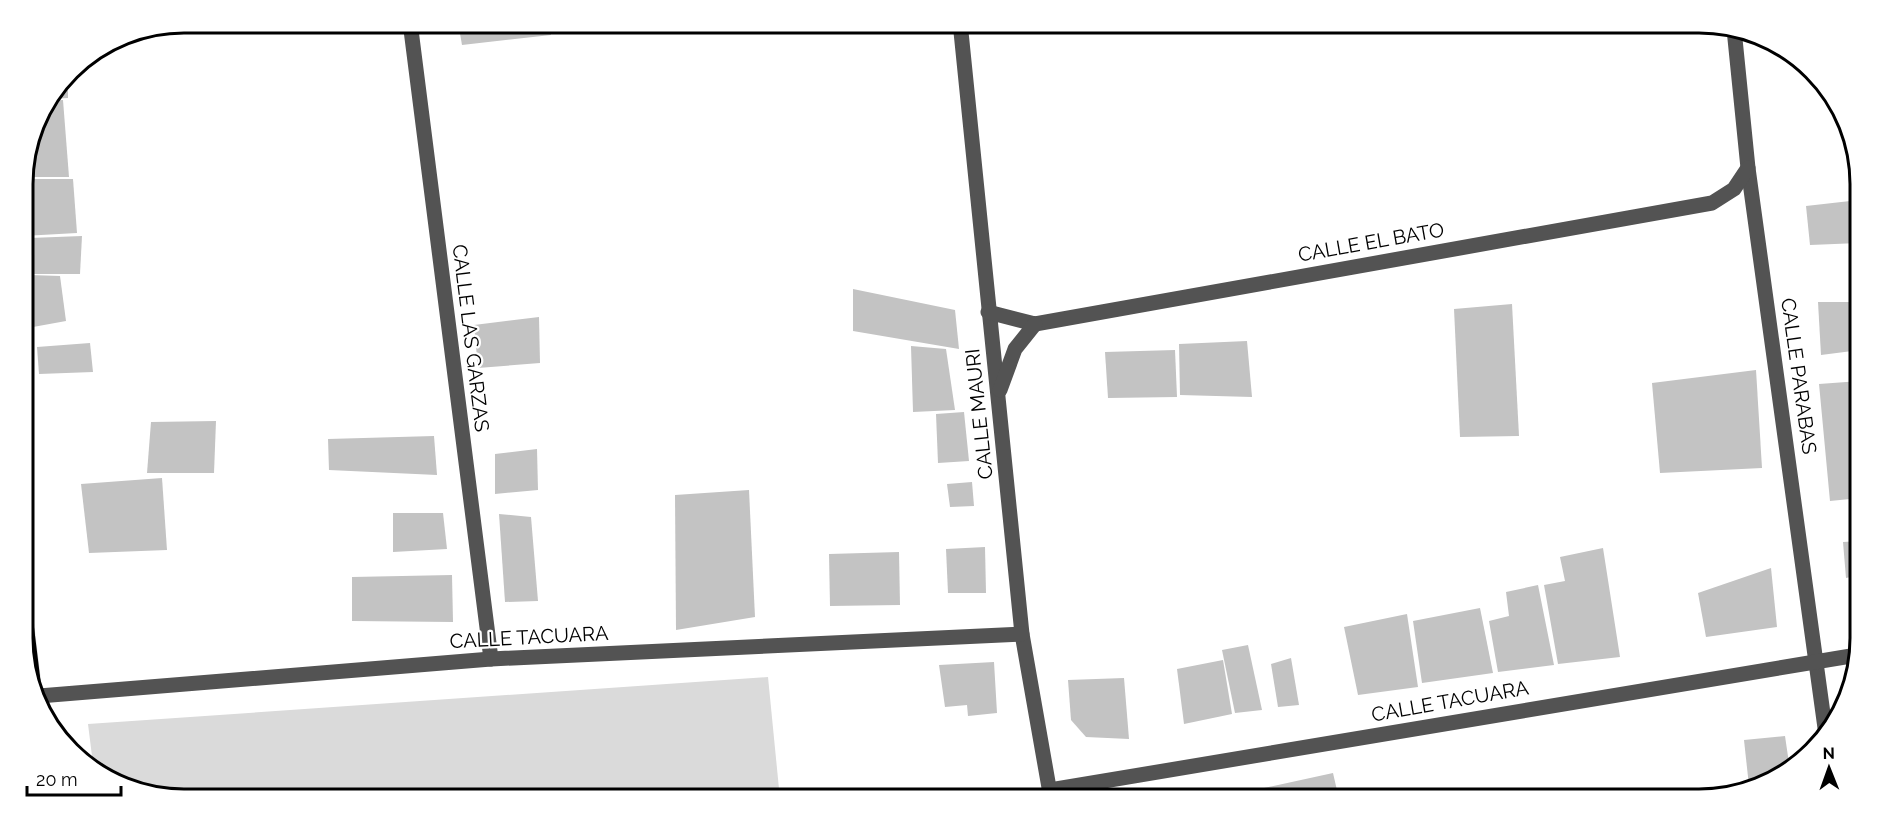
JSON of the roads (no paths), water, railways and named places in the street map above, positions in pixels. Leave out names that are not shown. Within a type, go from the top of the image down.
[{"type":"street","name":"CALLE LAS GARZAS","points":[[411,33],[491,659]]},
{"type":"street","name":"CALLE MAURI","points":[[961,33],[1022,634],[1050,789]]},
{"type":"street","name":"CALLE PARABAS","points":[[1735,38],[1748,168],[1818,661],[1824,722]]},
{"type":"street","name":"CALLE EL BATO","points":[[988,312],[1035,324],[1712,203],[1734,189],[1748,168]]},
{"type":"street","points":[[999,393],[1015,349],[1035,324]]},
{"type":"street","name":"CALLE TACUARA","points":[[45,696],[491,659],[1022,634]]},
{"type":"street","name":"CALLE TACUARA","points":[[1085,789],[1849,656]]}]
